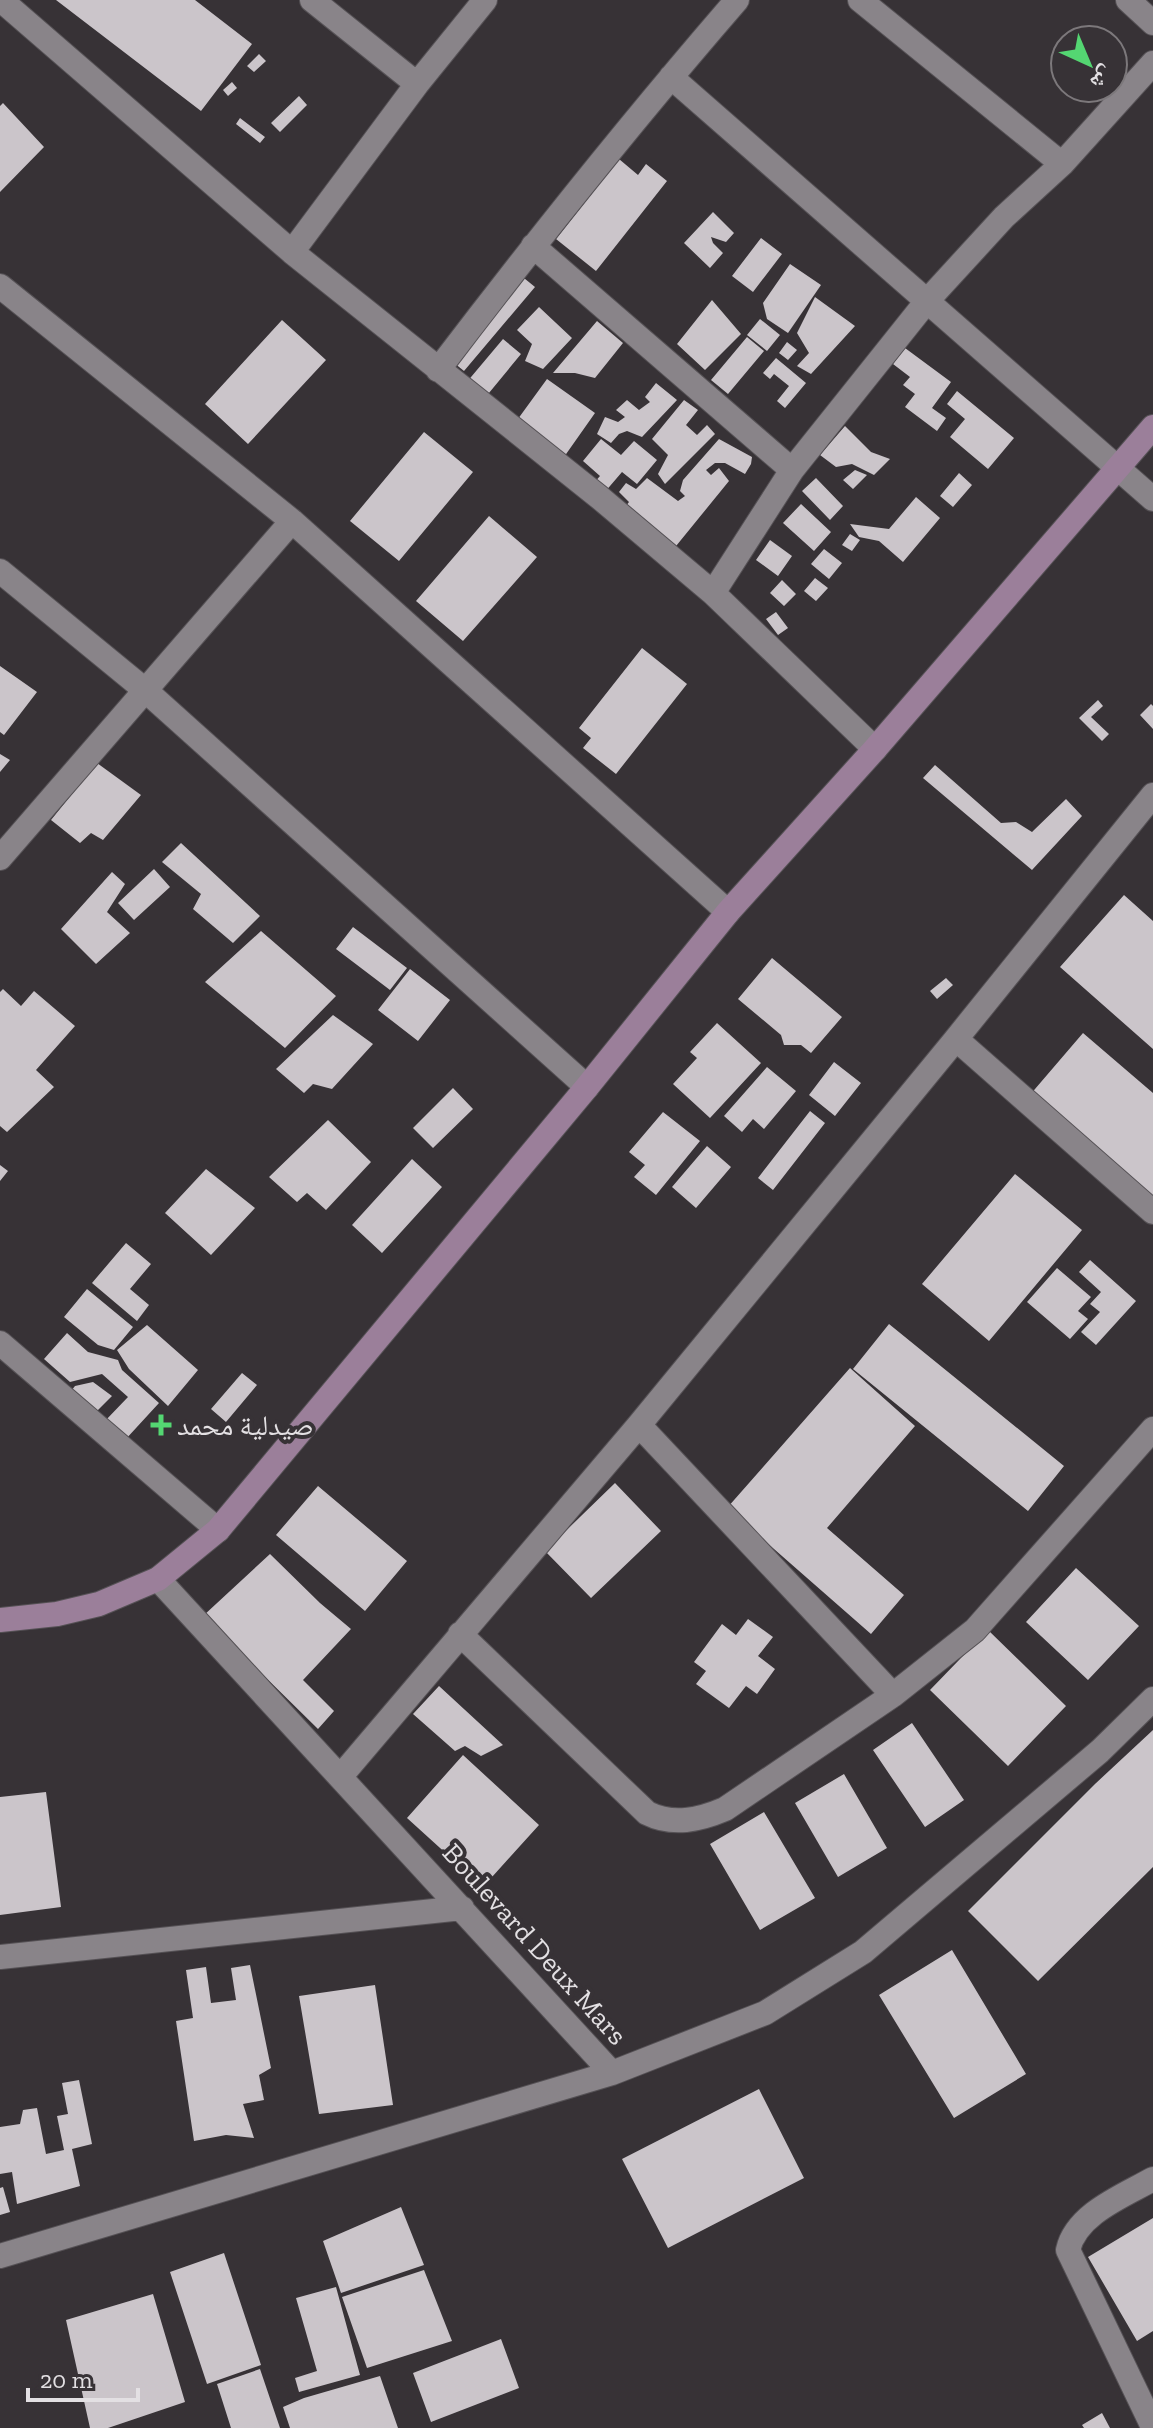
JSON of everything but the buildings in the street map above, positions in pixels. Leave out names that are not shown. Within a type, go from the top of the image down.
[{"type":"street","points":[[1,0],[292,252],[599,497],[713,593],[875,749]]},
{"type":"street","points":[[312,0],[417,84]]},
{"type":"street","points":[[292,252],[417,84],[485,0]]},
{"type":"street","points":[[438,370],[533,246],[737,0]]},
{"type":"street","points":[[860,0],[1062,164]]},
{"type":"street","points":[[1128,0],[1153,23]]},
{"type":"street","points":[[713,593],[792,470],[927,301],[1004,217],[1062,164],[1153,63]]},
{"type":"street","points":[[671,77],[1153,499]]},
{"type":"street","points":[[533,246],[792,470]]},
{"type":"street","points":[[0,286],[292,521],[728,912]]},
{"type":"street","points":[[0,1620],[57,1614],[99,1604],[158,1579],[218,1530],[587,1087],[728,912],[875,749],[1153,427]]},
{"type":"street","points":[[0,858],[292,521]]},
{"type":"street","points":[[0,571],[145,690],[587,1087]]},
{"type":"street","points":[[341,1776],[639,1425],[1151,802]]},
{"type":"street","points":[[956,1039],[1153,1212]]},
{"type":"street","points":[[0,1343],[218,1530]]},
{"type":"street","points":[[639,1425],[893,1695]]},
{"type":"street","points":[[460,1634],[647,1813],[663,1821],[700,1819],[725,1809],[893,1695],[975,1630],[1153,1429]]},
{"type":"street","name":"Boulevard Deux Mars","points":[[158,1579],[612,2073],[765,2013],[863,1952],[1100,1751],[1153,1699]]},
{"type":"street","points":[[0,1957],[462,1908]]},
{"type":"street","points":[[0,2256],[612,2073]]},
{"type":"street","points":[[1153,2179],[1084,2220],[1071,2236],[1068,2250],[1153,2427]]},
{"type":"place","name":"صيدلية محمد","points":[[161,1425]]}]
